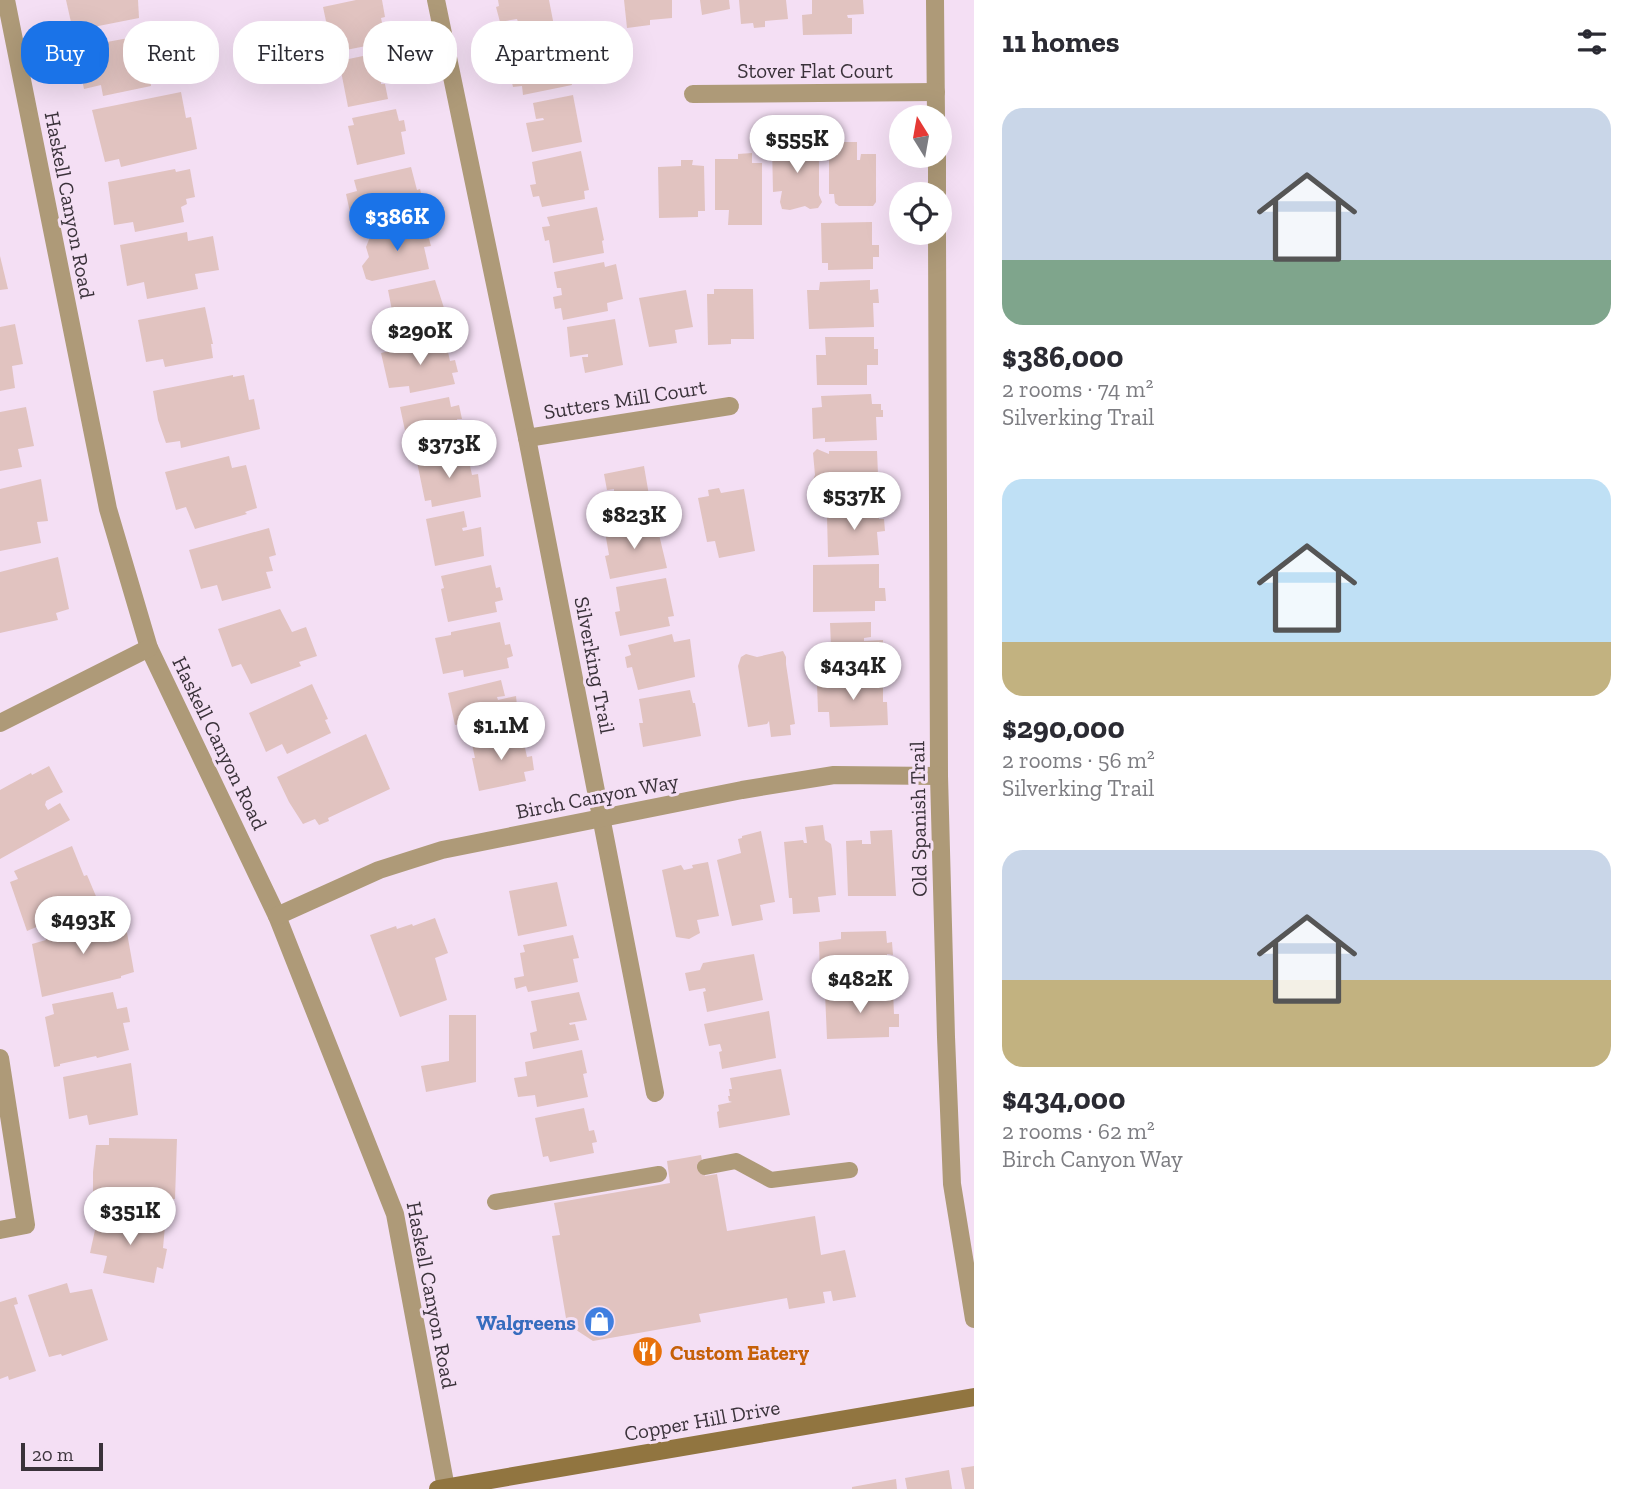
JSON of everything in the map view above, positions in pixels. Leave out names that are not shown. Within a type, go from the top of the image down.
[{"type":"main road","name":"Copper Hill Drive","points":[[444,1489],[974,1397]]},
{"type":"street","name":"Haskell Canyon Road","points":[[6,0],[108,509],[149,648],[277,916],[395,1214],[444,1489]]},
{"type":"street","name":"Silverking Trail","points":[[436,0],[527,438],[655,1093]]},
{"type":"street","points":[[935,0],[936,105]]},
{"type":"street","name":"Stover Flat Court","points":[[693,93],[936,92]]},
{"type":"street","name":"Old Spanish Trail","points":[[937,245],[939,776],[952,1184],[974,1319]]},
{"type":"street","name":"Sutters Mill Court","points":[[527,438],[730,406]]},
{"type":"street","points":[[0,723],[149,648]]},
{"type":"street","name":"Birch Canyon Way","points":[[277,916],[379,870],[442,850],[742,790],[834,775],[939,776]]},
{"type":"street","points":[[0,1058],[26,1225],[0,1230]]},
{"type":"lane","points":[[705,1167],[736,1161],[771,1181],[850,1170]]},
{"type":"lane","points":[[495,1202],[659,1174]]},
{"type":"building","points":[[66,0],[138,0],[139,18],[109,24],[109,21],[71,21]]},
{"type":"building","points":[[356,0],[382,0],[385,17],[381,18],[382,21],[363,21],[363,47],[349,49],[349,21],[326,21],[323,7]]},
{"type":"building","points":[[498,0],[549,0],[553,21],[500,21],[496,7],[499,6]]},
{"type":"building","points":[[624,0],[672,0],[672,18],[650,20],[650,25],[633,27],[633,21],[626,21]]},
{"type":"building","points":[[700,0],[729,0],[730,9],[702,15]]},
{"type":"building","points":[[739,0],[786,0],[788,19],[765,21],[765,27],[754,28],[753,23],[741,24]]},
{"type":"building","points":[[812,0],[863,0],[864,14],[847,15],[852,18],[852,34],[803,35],[802,15],[812,14]]},
{"type":"building","points":[[123,39],[123,84],[151,86],[103,96],[101,85],[84,89],[83,84],[109,84],[109,42]]},
{"type":"building","points":[[363,56],[363,84],[385,84],[388,99],[348,107],[344,84],[349,84],[349,59]]},
{"type":"building","points":[[512,84],[572,85],[523,95],[522,86],[513,87]]},
{"type":"building","points":[[181,92],[186,118],[191,117],[197,149],[121,167],[119,159],[105,162],[92,110]]},
{"type":"building","points":[[573,95],[582,142],[532,152],[526,123],[544,120],[536,119],[533,103]]},
{"type":"building","points":[[396,109],[399,121],[404,120],[406,131],[401,132],[405,154],[357,165],[348,126],[354,125],[352,118]]},
{"type":"building","points":[[783,141],[795,141],[795,146],[819,146],[819,195],[822,202],[818,208],[810,209],[805,206],[782,209],[782,191],[773,192],[772,146],[783,146]]},
{"type":"building","points":[[841,142],[857,142],[857,160],[860,160],[861,154],[876,154],[876,202],[873,206],[839,206],[835,203],[834,194],[829,194],[829,145],[841,145]]},
{"type":"building","points":[[581,151],[589,190],[584,191],[585,199],[542,207],[539,196],[533,197],[530,185],[536,184],[532,162]]},
{"type":"building","points":[[752,153],[752,163],[762,163],[762,225],[728,225],[729,210],[715,210],[715,159],[738,159],[738,154]]},
{"type":"building","points":[[681,160],[693,160],[692,165],[704,166],[705,211],[698,211],[698,217],[659,218],[658,167],[681,166]]},
{"type":"building","points":[[411,167],[426,212],[368,223],[367,218],[363,219],[361,210],[350,212],[346,194],[357,191],[354,180]]},
{"type":"building","points":[[175,169],[176,172],[190,169],[195,197],[186,199],[187,204],[181,207],[184,222],[135,232],[133,222],[114,225],[108,182]]},
{"type":"building","points":[[597,207],[604,253],[553,263],[549,240],[545,241],[542,227],[550,226],[547,217]]},
{"type":"building","points":[[872,222],[872,245],[879,245],[879,257],[873,257],[873,269],[828,270],[828,263],[822,263],[821,223]]},
{"type":"building","points":[[425,224],[431,246],[424,247],[429,269],[372,281],[366,279],[362,266],[369,257],[366,247],[370,237]]},
{"type":"building","points":[[187,232],[188,241],[213,236],[219,270],[195,274],[198,289],[147,299],[144,282],[127,286],[120,245]]},
{"type":"building","points":[[0,256],[8,289],[0,290]]},
{"type":"building","points":[[604,262],[605,267],[616,264],[623,299],[607,303],[608,311],[563,320],[561,308],[555,309],[553,297],[562,295],[561,288],[557,288],[554,272]]},
{"type":"building","points":[[435,280],[444,308],[426,311],[427,315],[432,313],[435,329],[397,336],[388,290]]},
{"type":"building","points":[[870,280],[870,290],[878,289],[879,303],[873,303],[874,327],[809,329],[807,290],[819,290],[820,282]]},
{"type":"building","points":[[714,289],[753,289],[754,339],[731,339],[731,344],[708,345],[707,294],[714,294]]},
{"type":"building","points":[[686,290],[693,327],[675,330],[677,343],[649,347],[639,298]]},
{"type":"building","points":[[205,307],[213,344],[213,358],[165,367],[163,359],[146,362],[138,320]]},
{"type":"building","points":[[615,319],[623,365],[585,373],[582,357],[588,357],[588,354],[570,357],[567,327]]},
{"type":"building","points":[[15,324],[23,364],[12,366],[15,388],[0,391],[0,327]]},
{"type":"building","points":[[825,337],[874,337],[874,349],[878,349],[878,365],[867,365],[867,385],[817,385],[816,355],[826,355]]},
{"type":"building","points":[[445,338],[450,361],[455,360],[458,372],[452,373],[455,384],[410,393],[409,386],[389,388],[381,353]]},
{"type":"building","points":[[244,375],[249,400],[254,399],[260,429],[181,448],[180,441],[166,443],[158,420],[153,391]]},
{"type":"building","points":[[871,394],[872,404],[881,404],[883,410],[883,417],[876,417],[877,440],[825,442],[825,438],[813,439],[812,408],[822,407],[821,396]]},
{"type":"building","points":[[449,397],[451,407],[459,405],[462,419],[457,419],[462,442],[412,453],[400,407]]},
{"type":"building","points":[[26,407],[34,446],[18,449],[22,467],[0,471],[0,412]]},
{"type":"building","points":[[817,449],[829,454],[829,451],[877,451],[878,474],[883,474],[883,498],[824,499],[823,487],[813,486],[812,482],[815,475],[813,453]]},
{"type":"building","points":[[467,452],[472,475],[478,474],[481,497],[432,507],[431,500],[425,501],[417,462]]},
{"type":"building","points":[[229,456],[232,468],[246,465],[257,508],[245,512],[247,514],[195,529],[186,507],[176,510],[165,472]]},
{"type":"building","points":[[644,466],[652,513],[602,522],[597,494],[614,491],[607,490],[604,474]]},
{"type":"building","points":[[41,479],[48,521],[37,522],[41,543],[0,551],[0,489]]},
{"type":"building","points":[[719,488],[721,493],[744,489],[755,551],[719,558],[715,541],[707,542],[698,498],[709,496],[708,490]]},
{"type":"building","points":[[878,508],[879,519],[884,519],[885,531],[877,532],[879,555],[828,557],[827,516],[833,516],[833,509]]},
{"type":"building","points":[[464,511],[467,527],[462,528],[463,531],[481,527],[484,556],[435,566],[426,519]]},
{"type":"building","points":[[656,522],[667,568],[610,579],[605,556],[609,555],[605,532]]},
{"type":"building","points":[[269,528],[276,555],[269,557],[273,571],[266,572],[271,588],[222,601],[217,585],[201,589],[189,550]]},
{"type":"building","points":[[58,557],[69,609],[56,613],[58,620],[0,633],[0,572]]},
{"type":"building","points":[[879,564],[879,588],[885,588],[886,601],[875,601],[875,611],[813,612],[813,565]]},
{"type":"building","points":[[491,565],[496,588],[500,587],[503,600],[495,602],[497,612],[448,622],[441,576]]},
{"type":"building","points":[[666,578],[674,616],[668,617],[670,626],[620,636],[615,612],[620,611],[616,587]]},
{"type":"building","points":[[280,609],[292,632],[306,627],[317,656],[299,662],[301,666],[251,684],[241,664],[232,667],[218,629]]},
{"type":"building","points":[[500,622],[505,645],[510,644],[513,656],[507,658],[509,668],[464,677],[463,670],[443,674],[435,638]]},
{"type":"building","points":[[871,622],[871,637],[864,638],[864,641],[883,640],[880,668],[832,669],[830,623]]},
{"type":"building","points":[[672,634],[674,642],[690,639],[695,677],[638,690],[632,667],[627,668],[625,657],[631,655],[628,645]]},
{"type":"building","points":[[783,651],[795,724],[790,725],[791,735],[771,737],[769,721],[767,724],[748,727],[738,666],[741,657],[746,654],[757,657]]},
{"type":"building","points":[[883,677],[883,702],[887,702],[888,725],[830,727],[829,712],[818,712],[817,683],[831,682],[831,679]]},
{"type":"building","points":[[501,680],[505,696],[497,697],[498,700],[516,696],[519,725],[471,735],[468,723],[455,725],[448,693]]},
{"type":"building","points":[[312,684],[328,719],[325,720],[331,733],[287,754],[282,744],[266,752],[249,713]]},
{"type":"building","points":[[690,690],[701,736],[643,747],[639,699]]},
{"type":"building","points":[[366,734],[390,789],[328,818],[329,821],[319,825],[315,819],[303,824],[277,777]]},
{"type":"building","points":[[522,734],[527,757],[532,756],[534,770],[524,772],[526,781],[479,791],[472,744]]},
{"type":"building","points":[[49,766],[63,792],[46,801],[45,805],[48,810],[60,803],[70,820],[0,859],[0,790]]},
{"type":"building","points":[[823,825],[825,840],[831,844],[832,849],[836,895],[818,897],[820,912],[793,914],[784,842],[803,840],[807,843],[805,827]]},
{"type":"building","points":[[892,830],[896,896],[848,896],[846,841],[862,840],[862,844],[871,844],[870,831]]},
{"type":"building","points":[[761,831],[775,902],[760,905],[763,920],[732,926],[717,860],[741,853],[738,839]]},
{"type":"building","points":[[72,846],[98,901],[27,931],[10,882],[18,879],[14,871]]},
{"type":"building","points":[[708,862],[719,916],[697,920],[700,933],[689,939],[676,937],[662,870],[681,865],[684,870],[693,868],[692,865]]},
{"type":"building","points":[[557,882],[567,926],[518,936],[509,891]]},
{"type":"building","points":[[124,916],[134,972],[121,978],[42,997],[32,944],[46,940],[44,933]]},
{"type":"building","points":[[435,918],[448,953],[435,958],[447,1000],[400,1017],[370,935],[396,926],[397,929],[412,924],[413,926]]},
{"type":"building","points":[[886,931],[887,943],[892,942],[893,955],[887,954],[887,978],[820,977],[819,942],[841,939],[841,932]]},
{"type":"building","points":[[573,935],[579,958],[573,959],[578,982],[528,992],[526,986],[516,989],[514,978],[524,976],[520,953],[525,952],[523,945]]},
{"type":"building","points":[[754,954],[763,1000],[707,1012],[703,992],[706,991],[705,988],[689,991],[685,973],[700,970],[703,963]]},
{"type":"building","points":[[893,991],[894,1014],[899,1014],[899,1027],[889,1027],[889,1037],[827,1039],[825,993]]},
{"type":"building","points":[[113,992],[117,1009],[127,1007],[130,1022],[123,1023],[129,1050],[54,1067],[45,1017],[54,1014],[52,1004]]},
{"type":"building","points":[[579,992],[587,1020],[569,1023],[575,1024],[579,1040],[533,1049],[530,1033],[537,1031],[531,1001]]},
{"type":"building","points":[[769,1011],[776,1058],[722,1069],[720,1044],[709,1046],[704,1024]]},
{"type":"building","points":[[449,1015],[476,1015],[476,1082],[426,1092],[421,1066],[449,1061]]},
{"type":"building","points":[[582,1050],[588,1097],[537,1107],[535,1095],[518,1097],[514,1078],[527,1076],[525,1062]]},
{"type":"building","points":[[131,1063],[138,1115],[89,1125],[87,1115],[69,1119],[63,1077]]},
{"type":"building","points":[[781,1069],[790,1115],[719,1128],[718,1105],[732,1102],[728,1096],[729,1089],[732,1089],[730,1078]]},
{"type":"building","points":[[584,1108],[589,1131],[594,1130],[597,1142],[592,1143],[594,1153],[550,1162],[548,1156],[543,1157],[535,1118]]},
{"type":"building","points":[[109,1138],[177,1139],[175,1199],[93,1200],[96,1145],[109,1145]]},
{"type":"building","points":[[701,1155],[705,1176],[717,1174],[727,1231],[815,1216],[821,1255],[845,1250],[856,1297],[833,1301],[831,1291],[823,1292],[825,1303],[789,1309],[787,1298],[699,1314],[701,1322],[593,1341],[567,1324],[552,1236],[560,1235],[554,1203],[670,1183],[667,1161]]},
{"type":"building","points":[[99,1212],[165,1226],[163,1248],[167,1249],[163,1269],[157,1267],[154,1283],[103,1273],[107,1256],[90,1253]]},
{"type":"building","points":[[67,1283],[70,1293],[92,1289],[108,1340],[62,1356],[49,1357],[28,1295]]},
{"type":"building","points":[[16,1297],[18,1304],[14,1305],[36,1371],[9,1380],[8,1376],[0,1379],[0,1302]]},
{"type":"building","points":[[974,1466],[974,1489],[965,1489],[961,1468]]},
{"type":"building","points":[[949,1470],[952,1489],[907,1489],[905,1478]]},
{"type":"building","points":[[896,1479],[897,1489],[852,1489],[852,1487]]},
{"type":"place","name":"Walgreens","points":[[599,1322]]},
{"type":"place","name":"Custom Eatery","points":[[647,1352]]}]
